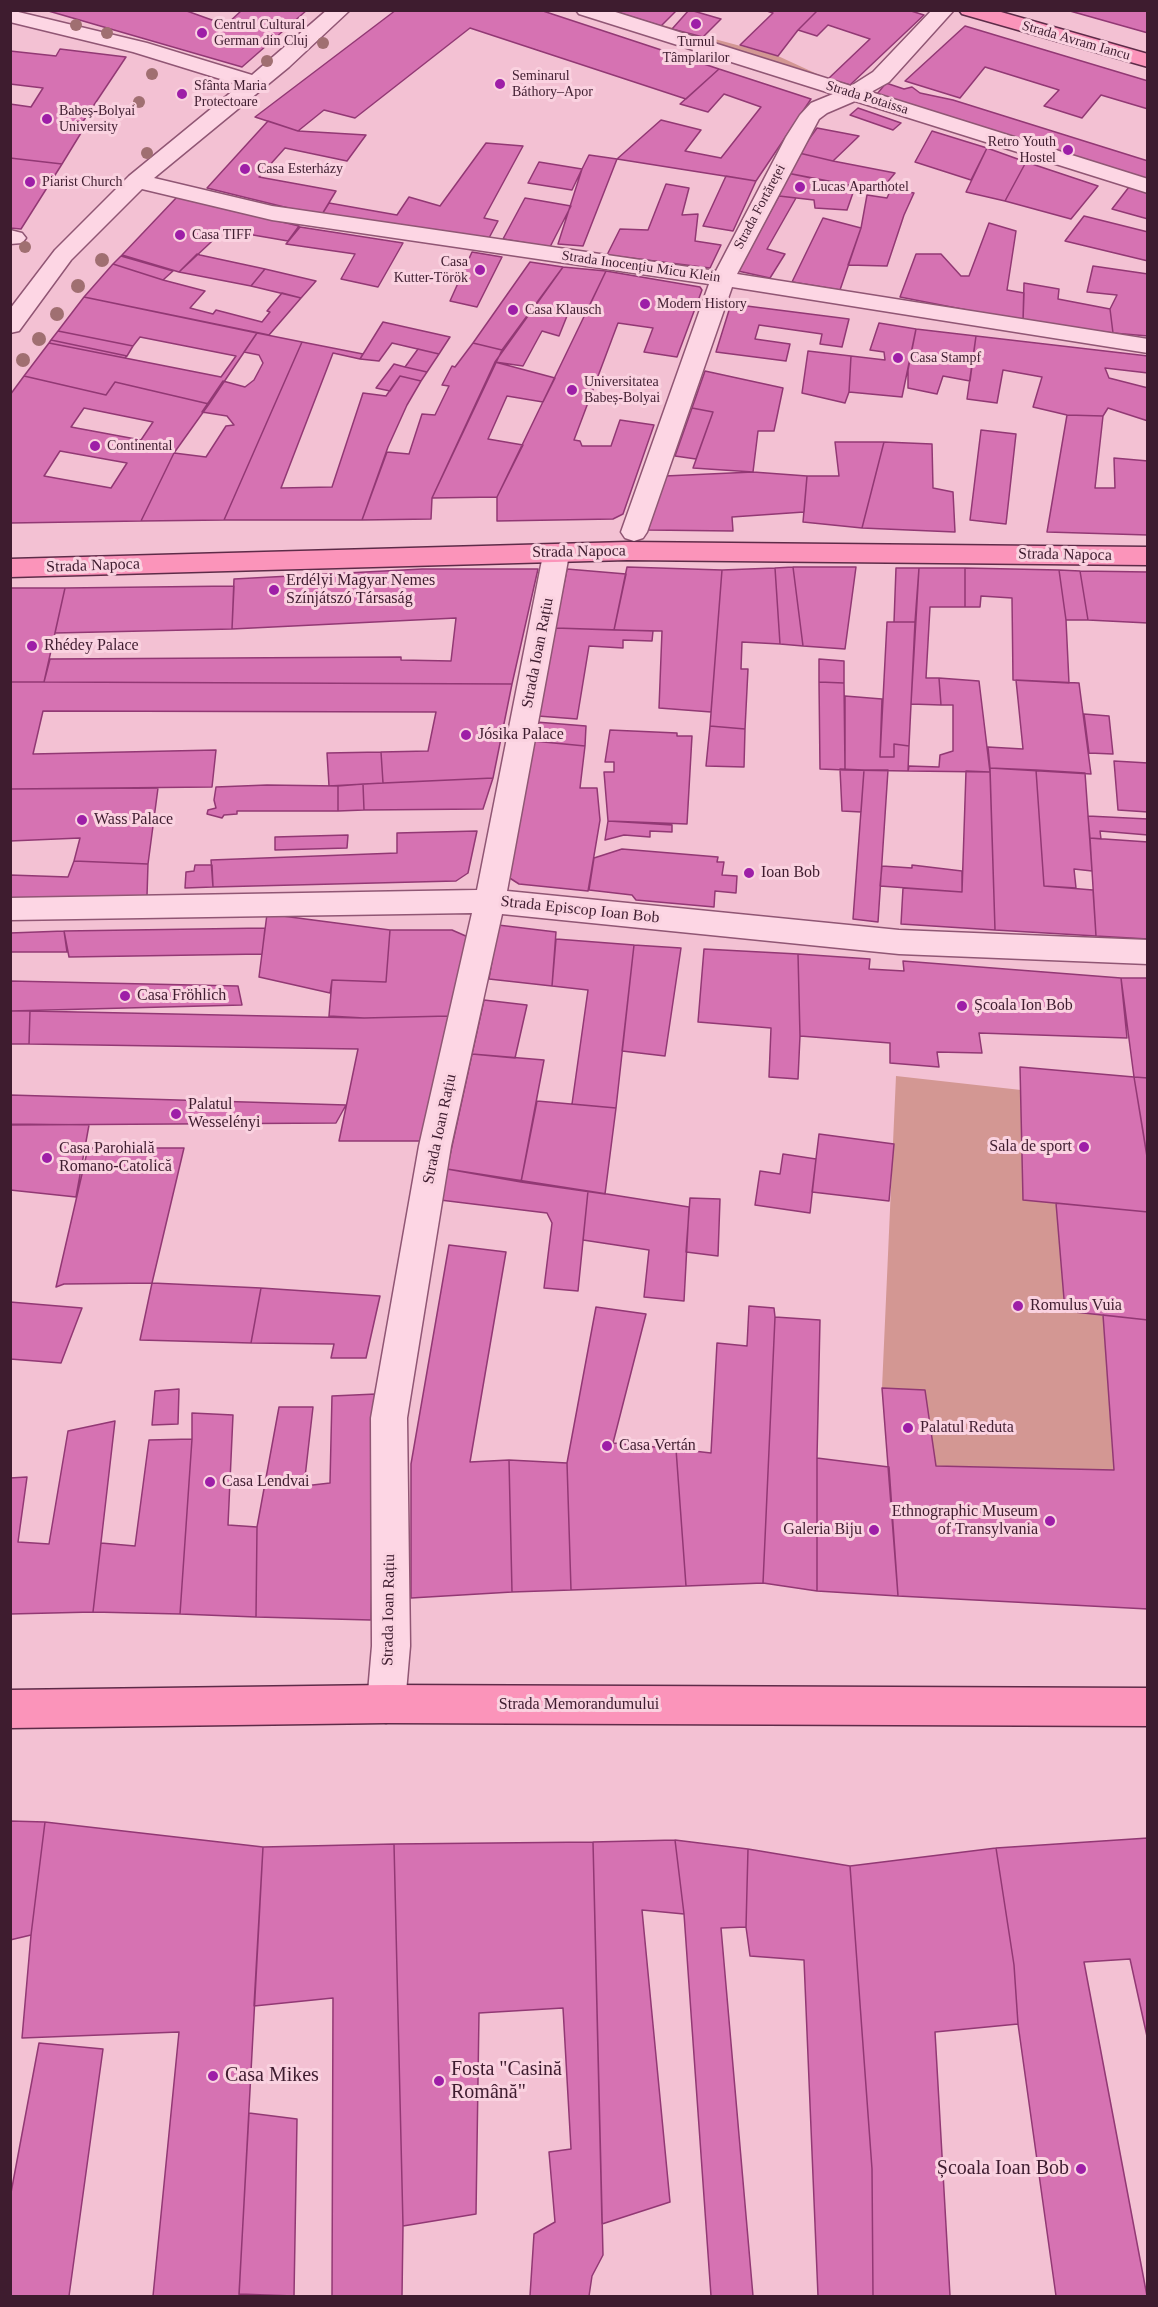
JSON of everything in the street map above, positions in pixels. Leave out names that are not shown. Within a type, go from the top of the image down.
[{"type":"main road","name":"Strada Avram Iancu","points":[[969,10],[1148,61]]},
{"type":"main road","name":"Strada Napoca","points":[[10,568],[627,551],[1148,556]]},
{"type":"main road","name":"Strada Memorandumului","points":[[10,1709],[386,1704],[1148,1707]]},
{"type":"street","points":[[10,326],[63,255],[137,181],[340,10]]},
{"type":"street","name":"Strada Potaissa","points":[[586,10],[1148,186]]},
{"type":"street","name":"Strada Fortăreței","points":[[634,532],[723,279],[811,115],[819,108],[853,94],[881,76],[944,10]]},
{"type":"street","points":[[10,16],[140,47],[255,83]]},
{"type":"street","name":"Strada Inocențiu Micu Klein","points":[[137,181],[272,213],[723,279],[1148,346]]},
{"type":"street","name":"Strada Ioan Rațiu","points":[[386,1704],[391,1646],[389,1418],[435,1146],[490,901],[554,566]]},
{"type":"street","name":"Strada Episcop Ioan Bob","points":[[10,909],[490,901],[899,942],[1148,952]]},
{"type":"shaded area","points":[[610,11],[778,56],[828,79],[850,85],[844,91]]},
{"type":"shaded area","points":[[896,1076],[1021,1090],[1056,1203],[1065,1311],[1103,1315],[1114,1470],[936,1466],[924,1390],[882,1388]]},
{"type":"building","name":"Centrul Cultural German din Cluj","points":[[45,10],[184,10],[226,25],[242,10],[307,10],[242,67]]},
{"type":"building","points":[[396,10],[540,10],[719,69],[686,99],[470,28],[355,118],[324,110],[298,131],[255,117]]},
{"type":"building","points":[[610,10],[677,10],[661,26]]},
{"type":"building","name":"Turnul Tâmplarilor","points":[[689,10],[721,19],[703,37],[672,29]]},
{"type":"building","points":[[764,10],[818,10],[798,30],[778,56],[740,45],[773,13]]},
{"type":"building","points":[[818,10],[908,10],[924,15],[850,85],[828,79],[870,39],[828,25],[817,36],[798,30]]},
{"type":"building","points":[[1070,10],[1148,10],[1148,33],[1070,11]]},
{"type":"building","points":[[965,26],[1148,81],[1148,109],[1101,95],[1082,118],[1044,106],[1059,90],[985,67],[960,98],[905,81]]},
{"type":"building","name":"Babeş-Bolyai University","points":[[60,49],[126,57],[76,132],[81,133],[62,164],[10,158],[10,104],[31,107],[43,88],[10,84],[10,51],[56,56]]},
{"type":"building","points":[[719,69],[811,99],[756,181],[617,159],[661,120],[701,130],[685,151],[721,158],[761,107],[724,94],[708,112],[680,104]]},
{"type":"building","points":[[886,83],[904,89],[912,87],[920,93],[953,100],[1148,161],[1148,186],[873,99]]},
{"type":"building","points":[[858,108],[901,123],[893,130],[850,115]]},
{"type":"building","name":"Casa Esterházy","points":[[268,121],[298,131],[366,135],[347,161],[285,148],[259,177],[336,191],[321,216],[207,188]]},
{"type":"building","points":[[817,128],[859,136],[833,161],[799,153]]},
{"type":"building","points":[[932,131],[987,148],[971,180],[915,162]]},
{"type":"building","points":[[486,143],[523,146],[484,218],[498,221],[489,238],[321,216],[329,203],[397,215],[409,197],[440,206]]},
{"type":"building","points":[[987,148],[1026,162],[1005,201],[966,192]]},
{"type":"building","points":[[799,153],[895,173],[880,191],[787,173]]},
{"type":"building","points":[[589,155],[617,159],[583,246],[558,244],[582,169]]},
{"type":"building","name":"Piarist Church","points":[[10,158],[62,164],[21,229],[10,228]]},
{"type":"building","points":[[539,162],[582,169],[572,190],[528,183]]},
{"type":"building","points":[[1026,162],[1098,186],[1071,219],[1005,201]]},
{"type":"building","points":[[787,173],[855,187],[847,210],[815,208],[814,200],[779,196]]},
{"type":"building","points":[[726,176],[756,181],[733,231],[703,226]]},
{"type":"building","points":[[666,184],[689,188],[682,215],[698,214],[695,241],[721,245],[710,268],[607,255],[620,229],[648,230]]},
{"type":"building","points":[[1129,187],[1148,193],[1148,219],[1112,209]]},
{"type":"building","points":[[891,189],[914,193],[887,266],[848,265],[861,228],[867,195],[887,198]]},
{"type":"building","points":[[779,196],[796,198],[767,249],[785,254],[770,278],[738,271]]},
{"type":"building","name":"Casa TIFF","points":[[177,197],[299,226],[288,241],[224,230],[179,272],[122,255]]},
{"type":"building","points":[[525,198],[571,206],[550,247],[503,239]]},
{"type":"building","points":[[1084,216],[1148,232],[1148,261],[1065,241]]},
{"type":"building","points":[[823,218],[861,228],[840,290],[792,282]]},
{"type":"building","points":[[989,223],[1016,231],[1007,290],[1024,293],[1023,321],[900,297],[916,254],[941,254],[961,276],[969,276]]},
{"type":"building","points":[[300,227],[403,243],[378,287],[341,279],[355,254],[286,244]]},
{"type":"building","name":"Casa Kutter-Török","points":[[472,252],[502,257],[477,307],[450,301]]},
{"type":"building","points":[[197,254],[265,269],[251,286],[179,272]]},
{"type":"building","points":[[121,256],[173,271],[163,280],[113,264]]},
{"type":"building","name":"Casa Klausch","points":[[530,262],[563,267],[502,350],[473,343]]},
{"type":"building","points":[[113,264],[205,291],[190,308],[213,314],[216,310],[262,322],[270,312],[267,311],[282,293],[301,298],[269,335],[84,297]]},
{"type":"building","points":[[1093,266],[1148,274],[1148,336],[1113,333],[1110,309],[1117,295],[1087,292]]},
{"type":"building","points":[[563,267],[606,271],[587,311],[571,306],[559,336],[542,331],[523,366],[495,362]]},
{"type":"building","points":[[265,269],[316,281],[301,298],[251,286]]},
{"type":"building","name":"Universitatea Babeș-Bolyai","points":[[606,271],[700,287],[702,290],[677,357],[644,352],[653,328],[618,323],[574,440],[580,441],[582,446],[611,446],[620,420],[654,425],[623,514],[613,519],[497,521],[497,497]]},
{"type":"building","points":[[1024,283],[1059,289],[1058,299],[1110,309],[1113,333],[1023,321]]},
{"type":"building","points":[[84,297],[257,333],[209,404],[115,382],[106,395],[24,376],[49,343],[221,377],[236,356],[140,337],[133,346],[58,331]]},
{"type":"building","points":[[731,304],[849,319],[842,347],[820,344],[822,334],[759,325],[755,339],[790,344],[786,361],[716,352]]},
{"type":"building","points":[[383,322],[450,337],[439,354],[392,343],[379,361],[360,359]]},
{"type":"building","name":"Casa Stampf","points":[[879,323],[916,329],[902,397],[849,392],[851,356],[885,360],[884,352],[870,350]]},
{"type":"building","points":[[916,329],[976,336],[970,381],[943,376],[937,394],[908,388],[908,370]]},
{"type":"building","points":[[58,331],[133,346],[127,356],[51,340]]},
{"type":"building","points":[[257,333],[302,342],[224,520],[141,521],[174,453],[206,457],[226,426],[234,425],[227,416],[202,412],[223,381],[245,387],[254,380],[263,363],[259,355],[244,352]]},
{"type":"building","points":[[976,336],[1148,356],[1148,373],[1105,368],[1109,378],[1148,388],[1148,421],[1108,408],[1103,416],[1067,415],[1033,407],[1042,377],[1003,370],[997,403],[967,399]]},
{"type":"building","points":[[51,340],[127,356],[125,358],[49,343]]},
{"type":"building","points":[[302,342],[363,354],[360,359],[333,353],[281,488],[332,487],[363,393],[386,396],[400,376],[421,381],[388,447],[362,520],[224,520]]},
{"type":"building","points":[[473,343],[502,350],[432,498],[431,519],[362,520],[387,452],[409,454],[422,414],[435,415],[449,386],[442,385],[452,366],[455,367]]},
{"type":"building","points":[[418,349],[439,354],[427,372],[405,367]]},
{"type":"building","points":[[808,351],[851,356],[849,392],[845,403],[802,393]]},
{"type":"building","points":[[495,362],[555,378],[543,402],[507,396],[488,439],[523,445],[497,497],[432,498]]},
{"type":"building","points":[[394,364],[427,372],[421,381],[400,376],[390,391],[376,388]]},
{"type":"building","points":[[705,371],[783,388],[774,431],[758,431],[753,472],[693,468],[713,412],[692,408]]},
{"type":"building","name":"Continental","points":[[24,376],[106,395],[115,382],[209,404],[174,453],[141,521],[10,523],[10,395]],"holes":[[[84,408],[153,422],[141,440],[71,427]],[[60,451],[127,463],[111,488],[44,476]]]},
{"type":"building","points":[[692,408],[713,412],[696,459],[675,456]]},
{"type":"building","points":[[1067,415],[1103,416],[1095,488],[1115,488],[1114,458],[1148,461],[1148,535],[1047,532]]},
{"type":"building","points":[[981,430],[1016,434],[1006,524],[970,520]]},
{"type":"building","points":[[835,442],[884,442],[862,528],[803,522],[807,476],[839,476]]},
{"type":"building","points":[[884,442],[932,444],[933,488],[953,492],[955,532],[862,528]]},
{"type":"building","points":[[753,472],[807,476],[804,512],[732,517],[733,531],[648,530],[665,476]]},
{"type":"building","points":[[627,567],[722,570],[711,712],[659,708],[662,631],[614,630]]},
{"type":"building","points":[[793,567],[803,646],[780,644],[775,568]]},
{"type":"building","points":[[793,567],[856,567],[845,649],[803,646]]},
{"type":"building","points":[[775,568],[780,644],[742,642],[741,669],[748,669],[745,729],[710,726],[722,570]]},
{"type":"building","points":[[896,568],[919,568],[915,622],[894,622]]},
{"type":"building","points":[[919,568],[965,568],[965,607],[930,607],[926,678],[939,678],[941,705],[911,704]]},
{"type":"building","points":[[965,568],[1059,570],[1066,620],[1069,683],[1013,680],[1012,598],[981,596],[980,607],[965,607]]},
{"type":"building","points":[[422,569],[538,569],[512,684],[44,682],[50,659],[401,657],[401,660],[451,661],[456,618],[232,629],[234,579]]},
{"type":"building","points":[[567,569],[626,574],[614,630],[555,628]]},
{"type":"building","points":[[1059,570],[1080,571],[1088,620],[1066,620]]},
{"type":"building","points":[[1080,571],[1148,572],[1148,623],[1088,620]]},
{"type":"building","points":[[234,586],[232,629],[55,633],[65,588]]},
{"type":"building","name":"Rhédey Palace","points":[[10,588],[65,588],[44,682],[10,682]]},
{"type":"building","points":[[887,622],[915,622],[909,746],[894,744],[894,757],[880,757]]},
{"type":"building","points":[[555,628],[653,631],[652,641],[623,640],[623,648],[589,646],[577,719],[538,716]]},
{"type":"building","points":[[819,659],[844,661],[844,683],[819,682]]},
{"type":"building","points":[[939,678],[979,681],[990,772],[908,771],[909,766],[939,767],[940,755],[953,751],[953,705],[941,705]]},
{"type":"building","points":[[1016,680],[1079,683],[1091,774],[990,768],[988,747],[1023,749]]},
{"type":"building","name":"Jósika Palace","points":[[10,682],[512,684],[493,778],[383,783],[381,752],[428,751],[436,712],[43,711],[33,754],[216,750],[212,787],[10,789]]},
{"type":"building","points":[[819,682],[844,683],[845,770],[820,769]]},
{"type":"building","points":[[845,696],[882,699],[880,757],[894,757],[894,744],[909,746],[908,771],[845,770]]},
{"type":"building","points":[[1084,714],[1109,716],[1113,754],[1089,753]]},
{"type":"building","points":[[536,722],[586,726],[585,746],[533,741]]},
{"type":"building","points":[[710,726],[745,729],[744,767],[706,766]]},
{"type":"building","points":[[610,730],[677,733],[677,736],[692,736],[687,824],[608,821],[604,772],[614,772],[614,762],[605,762]]},
{"type":"building","points":[[533,741],[585,746],[580,788],[597,788],[600,820],[588,891],[519,884],[505,875]]},
{"type":"building","points":[[381,752],[383,783],[329,786],[327,753]]},
{"type":"building","points":[[1114,761],[1148,763],[1148,812],[1118,810]]},
{"type":"building","points":[[990,768],[1036,770],[1044,886],[1093,890],[1096,936],[995,930]]},
{"type":"building","points":[[840,769],[864,770],[861,812],[842,811]]},
{"type":"building","points":[[864,770],[888,770],[878,922],[853,919]]},
{"type":"building","points":[[1036,770],[1085,773],[1092,871],[1074,869],[1076,888],[1044,886]]},
{"type":"building","points":[[966,771],[990,772],[995,930],[901,924],[903,888],[962,892]]},
{"type":"building","points":[[493,778],[483,809],[364,810],[363,784]]},
{"type":"building","points":[[363,784],[364,810],[338,811],[338,786]]},
{"type":"building","points":[[338,786],[338,811],[237,811],[237,814],[224,815],[222,818],[207,814],[208,810],[216,808],[214,800],[216,787]]},
{"type":"building","name":"Wass Palace","points":[[158,788],[148,864],[74,861],[80,838],[10,841],[10,789]]},
{"type":"building","points":[[1088,816],[1148,819],[1148,835],[1100,831],[1101,839],[1090,838]]},
{"type":"building","points":[[608,821],[672,825],[672,832],[650,831],[650,837],[624,835],[605,840]]},
{"type":"building","points":[[477,831],[468,873],[456,881],[213,887],[211,860],[397,853],[397,833]]},
{"type":"building","points":[[348,835],[347,848],[275,850],[275,837]]},
{"type":"building","points":[[1090,838],[1148,842],[1148,939],[1096,936]]},
{"type":"building","points":[[622,849],[718,857],[717,862],[724,862],[722,875],[737,876],[736,893],[715,891],[714,907],[636,900],[632,895],[589,890],[594,858]]},
{"type":"building","points":[[74,861],[148,864],[147,896],[10,898],[10,875],[68,877]]},
{"type":"building","points":[[195,865],[212,865],[213,887],[185,888],[186,872],[194,871]]},
{"type":"building","points":[[912,865],[962,871],[962,892],[880,886],[882,866],[912,868]]},
{"type":"building","points":[[267,914],[390,930],[386,982],[332,980],[330,993],[259,977]]},
{"type":"building","points":[[498,925],[556,932],[552,986],[489,979]]},
{"type":"building","points":[[265,928],[262,954],[69,957],[64,931]]},
{"type":"building","points":[[390,930],[452,930],[468,937],[449,1016],[364,1018],[329,1016],[332,980],[386,982]]},
{"type":"building","points":[[64,931],[67,952],[10,952],[10,933]]},
{"type":"building","points":[[556,939],[634,945],[616,1108],[572,1104],[588,990],[552,986]]},
{"type":"building","points":[[634,945],[681,948],[665,1056],[622,1051]]},
{"type":"building","points":[[704,949],[798,954],[800,1036],[798,1079],[769,1077],[771,1028],[698,1022]]},
{"type":"building","name":"Școala Ion Bob","points":[[798,954],[870,959],[869,969],[904,971],[903,961],[1121,978],[1127,1038],[979,1033],[982,1053],[937,1052],[939,1067],[890,1063],[890,1043],[800,1036]]},
{"type":"building","points":[[1121,978],[1148,978],[1148,1078],[1134,1077]]},
{"type":"building","name":"Casa Fröhlich","points":[[10,981],[238,986],[242,1005],[10,1011]]},
{"type":"building","points":[[484,1000],[527,1005],[515,1058],[472,1054]]},
{"type":"building","points":[[10,1011],[30,1011],[29,1044],[10,1044]]},
{"type":"building","points":[[30,1011],[364,1018],[449,1016],[422,1141],[339,1141],[358,1049],[29,1044]]},
{"type":"building","points":[[472,1054],[544,1060],[521,1182],[447,1169]]},
{"type":"building","name":"Sala de sport","points":[[1020,1067],[1134,1077],[1148,1163],[1148,1212],[1023,1200]]},
{"type":"building","points":[[1134,1077],[1148,1078],[1148,1163],[1143,1131]]},
{"type":"building","name":"Palatul Wesselényi","points":[[10,1095],[346,1105],[336,1123],[10,1125]]},
{"type":"building","points":[[537,1101],[616,1108],[605,1194],[521,1182]]},
{"type":"building","name":"Casa Parohială Romano-Catolică","points":[[10,1124],[89,1125],[76,1197],[10,1190]]},
{"type":"building","points":[[819,1134],[894,1144],[889,1201],[812,1192]]},
{"type":"building","points":[[88,1148],[184,1148],[152,1283],[64,1284],[56,1287]]},
{"type":"building","points":[[783,1154],[816,1159],[810,1213],[755,1205],[760,1171],[780,1174]]},
{"type":"building","points":[[447,1169],[588,1191],[578,1291],[544,1288],[552,1223],[547,1213],[440,1200]]},
{"type":"building","points":[[588,1191],[689,1207],[684,1301],[644,1297],[649,1250],[583,1240]]},
{"type":"building","points":[[690,1198],[720,1199],[718,1256],[686,1252]]},
{"type":"building","points":[[1056,1203],[1148,1212],[1148,1320],[1065,1311]]},
{"type":"building","points":[[449,1245],[506,1252],[470,1462],[509,1460],[512,1592],[411,1598],[411,1464]]},
{"type":"building","points":[[152,1283],[261,1288],[251,1343],[140,1340]]},
{"type":"building","points":[[261,1288],[380,1296],[366,1358],[331,1358],[334,1344],[251,1343]]},
{"type":"building","points":[[10,1302],[82,1308],[61,1363],[10,1359]]},
{"type":"building","points":[[749,1306],[774,1308],[775,1317],[763,1583],[686,1586],[676,1449],[711,1453],[717,1343],[747,1346]]},
{"type":"building","name":"Casa Vertán","points":[[596,1307],[646,1314],[613,1443],[676,1449],[686,1586],[571,1590],[567,1463]]},
{"type":"building","name":"Palatul Reduta","points":[[1103,1315],[1148,1320],[1148,1609],[898,1596],[882,1388],[925,1390],[936,1466],[1114,1470]]},
{"type":"building","points":[[775,1317],[820,1320],[817,1591],[763,1583]]},
{"type":"building","points":[[179,1389],[178,1424],[152,1425],[155,1391]]},
{"type":"building","points":[[376,1394],[371,1620],[256,1617],[257,1527],[279,1407],[313,1407],[304,1486],[330,1483],[332,1396]]},
{"type":"building","name":"Casa Lendvai","points":[[192,1413],[233,1415],[228,1525],[257,1527],[256,1617],[180,1614]]},
{"type":"building","points":[[115,1421],[93,1612],[10,1614],[10,1478],[27,1477],[18,1542],[49,1544],[68,1431]]},
{"type":"building","points":[[192,1439],[180,1614],[93,1612],[101,1543],[135,1546],[149,1440]]},
{"type":"building","points":[[817,1458],[889,1467],[898,1596],[817,1591]]},
{"type":"building","points":[[509,1460],[567,1463],[571,1590],[512,1592]]},
{"type":"building","points":[[10,1821],[45,1822],[31,1935],[10,1940]]},
{"type":"building","name":"Casa Mikes","points":[[45,1822],[263,1847],[239,2296],[153,2296],[179,2032],[22,2038],[31,1935]]},
{"type":"building","name":"Școala Ioan Bob","points":[[1148,1838],[1148,2041],[1130,1959],[1084,1962],[1147,2296],[1056,2296],[1018,2024],[1014,1965],[996,1848]]},
{"type":"building","points":[[675,1840],[684,1914],[642,1910],[670,2202],[602,2224],[593,1842]]},
{"type":"building","points":[[675,1840],[748,1849],[746,1927],[721,1928],[753,2296],[711,2296],[684,1914]]},
{"type":"building","name":"Fosta \"Casină Română\"","points":[[593,1842],[603,2255],[592,2276],[589,2296],[530,2296],[534,2234],[555,2222],[549,2152],[571,2149],[563,2008],[479,2013],[476,2214],[403,2226],[394,1844]]},
{"type":"building","points":[[394,1844],[403,2226],[402,2296],[332,2296],[333,1998],[254,2006],[263,1847]]},
{"type":"building","points":[[996,1848],[1014,1965],[1018,2024],[935,2032],[950,2296],[873,2296],[872,2169],[850,1866]]},
{"type":"building","points":[[748,1849],[850,1866],[872,2169],[873,2296],[818,2296],[804,1960],[750,1956],[746,1927]]},
{"type":"building","points":[[39,2043],[103,2049],[69,2296],[10,2296],[10,2198]]},
{"type":"building","points":[[249,2113],[297,2119],[294,2296],[239,2294]]},
{"type":"place","name":"Turnul Tâmplarilor","points":[[696,24]]},
{"type":"place","name":"Centrul Cultural German din Cluj","points":[[202,33]]},
{"type":"place","name":"Seminarul Báthory–Apor","points":[[500,84]]},
{"type":"place","name":"Sfânta Maria Protectoare","points":[[182,94]]},
{"type":"place","name":"Babeş-Bolyai University","points":[[47,119]]},
{"type":"place","name":"Retro Youth Hostel","points":[[1068,150]]},
{"type":"place","name":"Casa Esterházy","points":[[245,169]]},
{"type":"place","name":"Piarist Church","points":[[30,182]]},
{"type":"place","name":"Lucas Aparthotel","points":[[800,187]]},
{"type":"place","name":"Casa TIFF","points":[[180,235]]},
{"type":"place","name":"Casa Kutter-Török","points":[[480,270]]},
{"type":"place","name":"Modern History","points":[[645,304]]},
{"type":"place","name":"Casa Klausch","points":[[513,310]]},
{"type":"place","name":"Casa Stampf","points":[[898,358]]},
{"type":"place","name":"Universitatea Babeș-Bolyai","points":[[572,390]]},
{"type":"place","name":"Continental","points":[[95,446]]},
{"type":"place","name":"Erdélyi Magyar Nemes Színjátszó Társaság","points":[[274,590]]},
{"type":"place","name":"Rhédey Palace","points":[[32,646]]},
{"type":"place","name":"Jósika Palace","points":[[466,735]]},
{"type":"place","name":"Wass Palace","points":[[82,820]]},
{"type":"place","name":"Ioan Bob","points":[[749,873]]},
{"type":"place","name":"Casa Fröhlich","points":[[125,996]]},
{"type":"place","name":"Școala Ion Bob","points":[[962,1006]]},
{"type":"place","name":"Palatul Wesselényi","points":[[176,1114]]},
{"type":"place","name":"Sala de sport","points":[[1084,1147]]},
{"type":"place","name":"Casa Parohială Romano-Catolică","points":[[47,1158]]},
{"type":"place","name":"Romulus Vuia","points":[[1018,1306]]},
{"type":"place","name":"Palatul Reduta","points":[[908,1428]]},
{"type":"place","name":"Casa Vertán","points":[[607,1446]]},
{"type":"place","name":"Casa Lendvai","points":[[210,1482]]},
{"type":"place","name":"Ethnographic Museum of Transylvania","points":[[1050,1521]]},
{"type":"place","name":"Galeria Biju","points":[[874,1530]]},
{"type":"place","name":"Casa Mikes","points":[[213,2076]]},
{"type":"place","name":"Fosta \"Casină Română\"","points":[[439,2081]]},
{"type":"place","name":"Școala Ioan Bob","points":[[1081,2169]]}]
